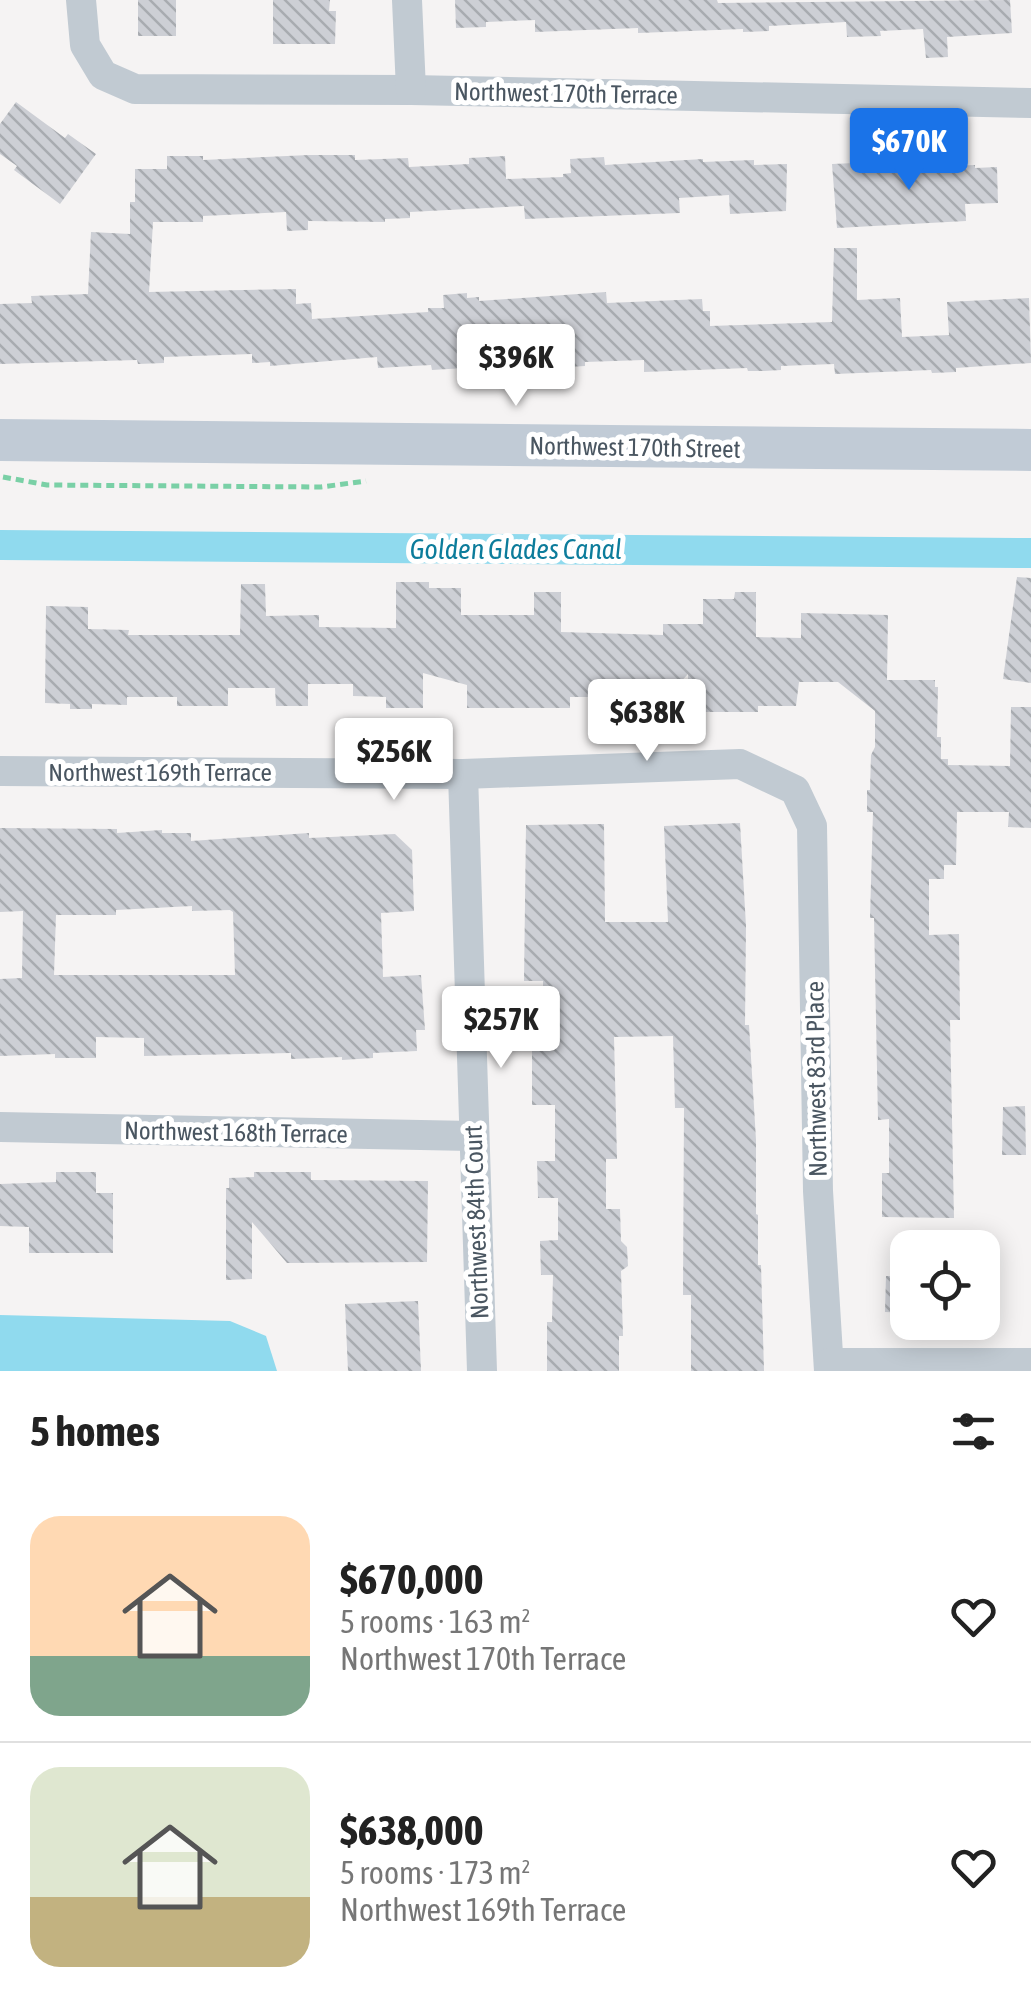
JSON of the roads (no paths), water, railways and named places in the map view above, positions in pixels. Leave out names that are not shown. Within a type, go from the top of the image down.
[{"type":"street","name":"Northwest 170th Terrace","points":[[82,0],[84,45],[103,76],[134,89],[412,90],[1031,102]]},
{"type":"street","points":[[407,0],[412,90]]},
{"type":"street","name":"Northwest 170th Street","points":[[0,440],[1031,450]]},
{"type":"street","name":"Northwest 169th Terrace","points":[[0,771],[463,774],[740,764],[795,790]]},
{"type":"street","name":"Northwest 84th Court","points":[[463,774],[482,1371]]},
{"type":"street","name":"Northwest 83rd Place","points":[[795,790],[812,826],[818,1191],[829,1367]]},
{"type":"street","name":"Northwest 168th Terrace","points":[[0,1127],[472,1136]]},
{"type":"street","points":[[829,1367],[1031,1363]]},
{"type":"water","points":[[0,1315],[230,1321],[266,1336],[277,1371],[0,1371]]},
{"type":"waterway","name":"Golden Glades Canal","points":[[0,545],[1031,553]]}]
